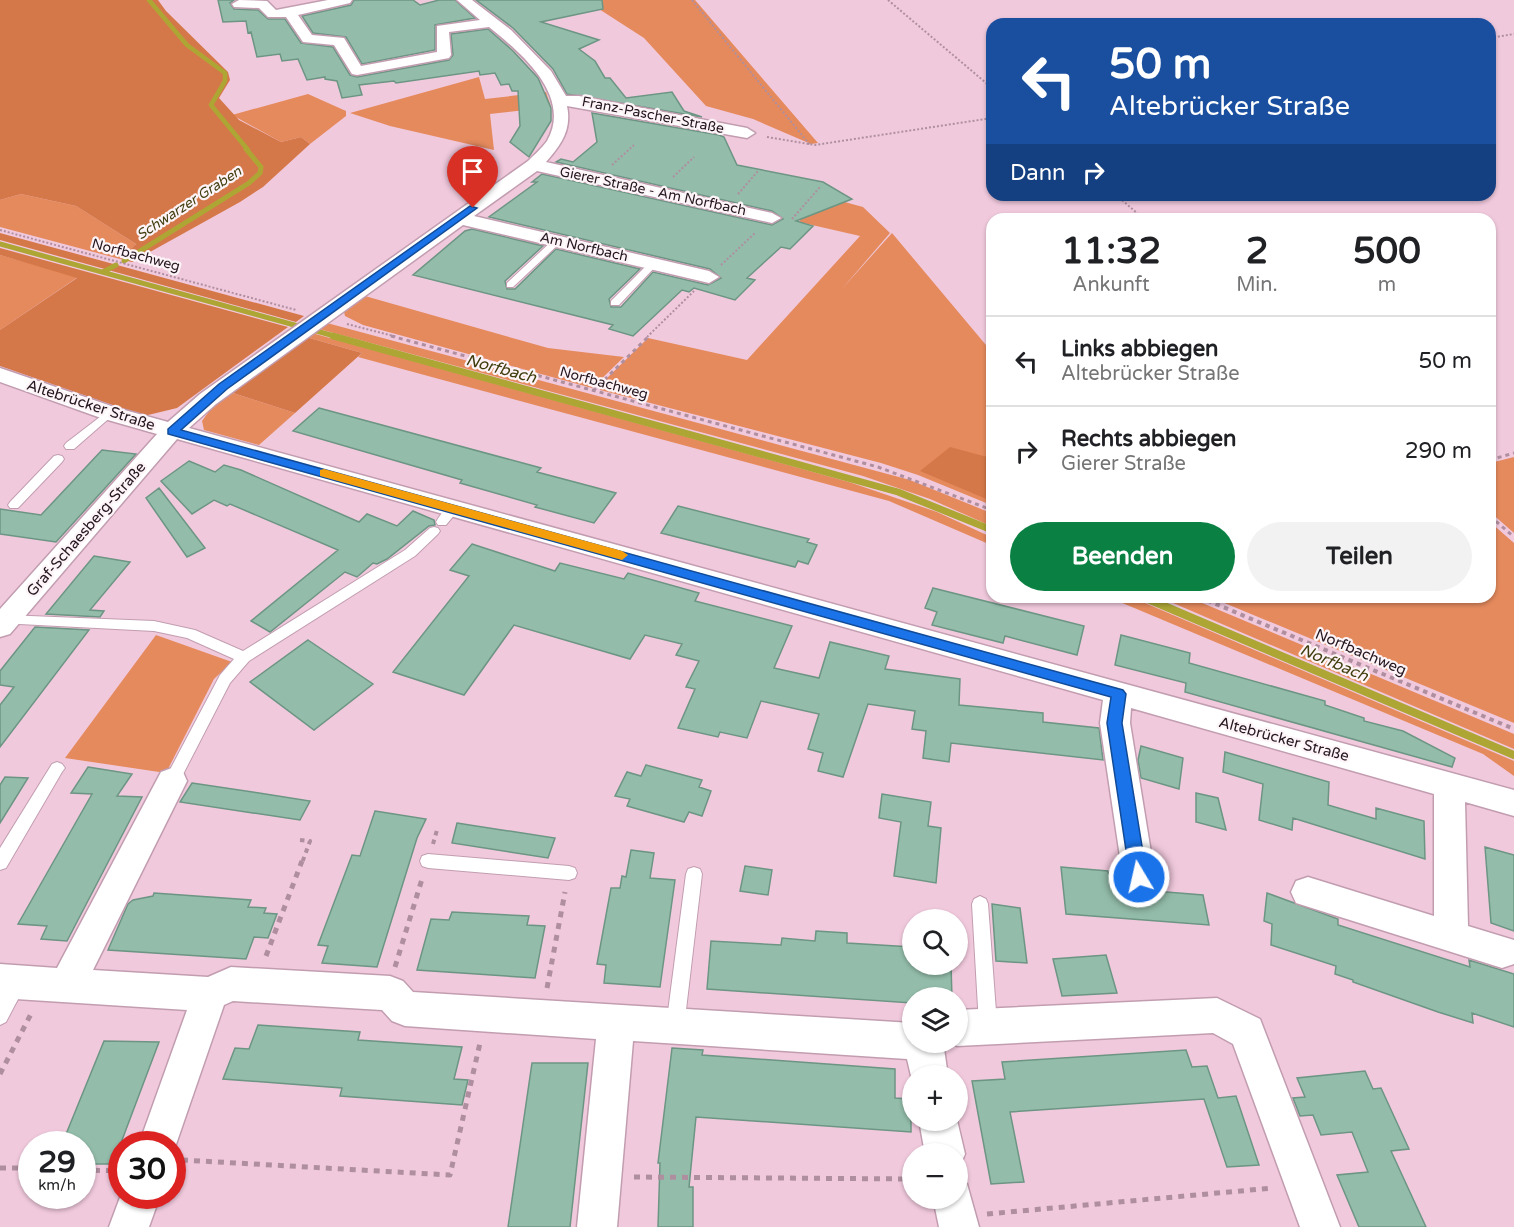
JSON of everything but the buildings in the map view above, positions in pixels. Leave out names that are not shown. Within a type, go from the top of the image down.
[{"type":"street","points":[[239,4],[261,4],[273,14],[290,13],[345,0]]},
{"type":"street","name":"Graf-Schaesberg-Straße","points":[[3,624],[172,431],[208,399],[547,154],[560,136],[562,125],[558,101],[548,77],[537,61],[464,0]]},
{"type":"street","points":[[290,13],[309,40],[338,40],[357,71],[444,55],[442,29],[493,22]]},
{"type":"street","name":"Franz-Pascher-Straße","points":[[558,101],[579,100],[747,133]]},
{"type":"street","name":"Gierer Straße - Am Norfbach","points":[[534,165],[772,218]]},
{"type":"street","name":"Am Norfbach","points":[[458,218],[709,277]]},
{"type":"street","name":"Altebrücker Straße","points":[[0,375],[109,413],[172,431],[443,521],[1118,694],[1514,802]]},
{"type":"street","points":[[1118,694],[1115,723],[1139,877]]},
{"type":"street","points":[[33,984],[172,781]]},
{"type":"street","points":[[1449,785],[1451,937]]},
{"type":"street","points":[[1308,892],[1502,952]]},
{"type":"street","points":[[33,984],[210,994],[231,984],[390,993],[405,1010],[675,1027],[926,1054]]},
{"type":"street","points":[[163,1131],[210,994]]},
{"type":"street","points":[[973,1027],[1217,1015],[1247,1032],[1320,1227]]},
{"type":"street","points":[[597,1227],[616,1023]]},
{"type":"street","points":[[129,1227],[135,1209]]},
{"type":"lane","points":[[510,285],[557,241]]},
{"type":"lane","points":[[615,303],[653,264]]},
{"type":"lane","points":[[70,446],[109,413]]},
{"type":"lane","points":[[14,505],[58,459]]},
{"type":"lane","points":[[172,781],[225,679],[244,657],[410,553],[443,521]]},
{"type":"lane","points":[[3,624],[154,626],[190,634],[244,657]]},
{"type":"lane","points":[[0,863],[57,768]]},
{"type":"lane","points":[[428,861],[569,873]]},
{"type":"lane","points":[[675,1027],[694,874]]},
{"type":"lane","points":[[973,1027],[980,904]]},
{"type":"lane","points":[[0,1016],[33,984]]},
{"type":"path","points":[[692,0],[810,144]]},
{"type":"path","points":[[888,0],[986,83]]},
{"type":"path","points":[[1496,37],[1514,34]]},
{"type":"path","points":[[764,136],[810,144],[986,119]]},
{"type":"path","points":[[658,193],[694,157]]},
{"type":"path","points":[[725,207],[759,170]]},
{"type":"path","points":[[592,391],[772,218],[794,219],[820,187]]},
{"type":"path","points":[[1123,201],[1137,213]]},
{"type":"path","name":"Norfbachweg","points":[[0,230],[318,318],[879,467],[986,508]]},
{"type":"path","points":[[1496,458],[1514,453]]},
{"type":"path","points":[[1496,521],[1514,537]]},
{"type":"path","name":"Norfbachweg","points":[[1213,603],[1514,729]]},
{"type":"path","points":[[387,993],[437,830]]},
{"type":"path","points":[[255,985],[310,841],[300,840]]},
{"type":"path","points":[[541,1018],[569,873]]},
{"type":"path","points":[[0,1074],[33,984]]},
{"type":"path","points":[[186,1161],[450,1175],[486,1015]]},
{"type":"path","points":[[0,1168],[18,1168]]},
{"type":"path","points":[[602,1177],[902,1179]]},
{"type":"path","points":[[956,1214],[1303,1185]]},
{"type":"shaded area","points":[[0,0],[158,0],[166,11],[228,72],[230,80],[219,98],[239,120],[281,142],[301,137],[310,144],[263,187],[240,202],[132,262],[120,259],[136,244],[76,206],[21,194],[0,200]]},
{"type":"shaded area","points":[[585,0],[695,0],[818,143],[811,144],[753,119],[706,106],[644,38]]},
{"type":"shaded area","points":[[479,77],[485,99],[546,92],[551,107],[490,114],[494,150],[390,126],[350,113]]},
{"type":"shaded area","points":[[308,94],[346,111],[346,116],[310,144],[301,137],[281,142],[232,115]]},
{"type":"shaded area","points":[[21,194],[76,206],[136,244],[120,259],[0,227],[0,200]]},
{"type":"shaded area","points":[[819,195],[863,207],[890,233],[841,290],[892,233],[986,345],[986,503],[918,475],[881,463],[600,390],[606,379],[648,338],[747,360],[860,236],[799,222]]},
{"type":"shaded area","points":[[0,233],[304,316],[296,322],[0,240]]},
{"type":"shaded area","points":[[0,248],[288,327],[177,408],[144,416],[0,366],[0,330],[77,278],[0,255]]},
{"type":"shaded area","points":[[0,255],[78,277],[0,330]]},
{"type":"shaded area","points":[[365,296],[548,348],[624,357],[592,388],[363,325],[345,316],[344,312]]},
{"type":"shaded area","points":[[327,323],[910,480],[986,511],[986,524],[930,499],[863,476],[319,329]]},
{"type":"shaded area","points":[[312,333],[849,482],[937,512],[986,535],[986,543],[889,501],[358,357],[362,353],[306,337]]},
{"type":"shaded area","points":[[306,337],[362,353],[295,413],[230,392]]},
{"type":"shaded area","points":[[230,392],[295,413],[259,445],[204,430],[202,421],[212,407]]},
{"type":"shaded area","points":[[950,447],[986,457],[986,499],[920,471]]},
{"type":"shaded area","points":[[1514,457],[1514,533],[1496,517],[1496,462]]},
{"type":"shaded area","points":[[1496,527],[1514,543],[1514,723],[1224,603],[1496,603]]},
{"type":"shaded area","points":[[1122,603],[1145,603],[1514,761],[1514,776],[1483,754]]},
{"type":"shaded area","points":[[1173,603],[1202,603],[1514,734],[1514,749]]},
{"type":"shaded area","points":[[156,635],[232,662],[214,679],[166,773],[65,758]]},
{"type":"waterway","name":"Schwarzer Graben","points":[[149,0],[187,45],[225,73],[225,81],[211,105],[248,150]]},
{"type":"waterway","name":"Schwarzer Graben","points":[[124,261],[249,183],[260,173],[261,167],[246,149]]},
{"type":"waterway","name":"Norfbach","points":[[0,244],[338,337]]},
{"type":"waterway","name":"Schwarzer Graben","points":[[103,272],[116,265]]},
{"type":"waterway","name":"Norfbach","points":[[333,336],[898,492],[986,528]]},
{"type":"waterway","name":"Norfbach","points":[[1157,603],[1514,755]]},
{"type":"slow traffic","points":[[324,473],[622,555]]},
{"type":"route","points":[[473,208],[223,387],[172,431],[1118,694],[1115,723],[1139,877]]}]
